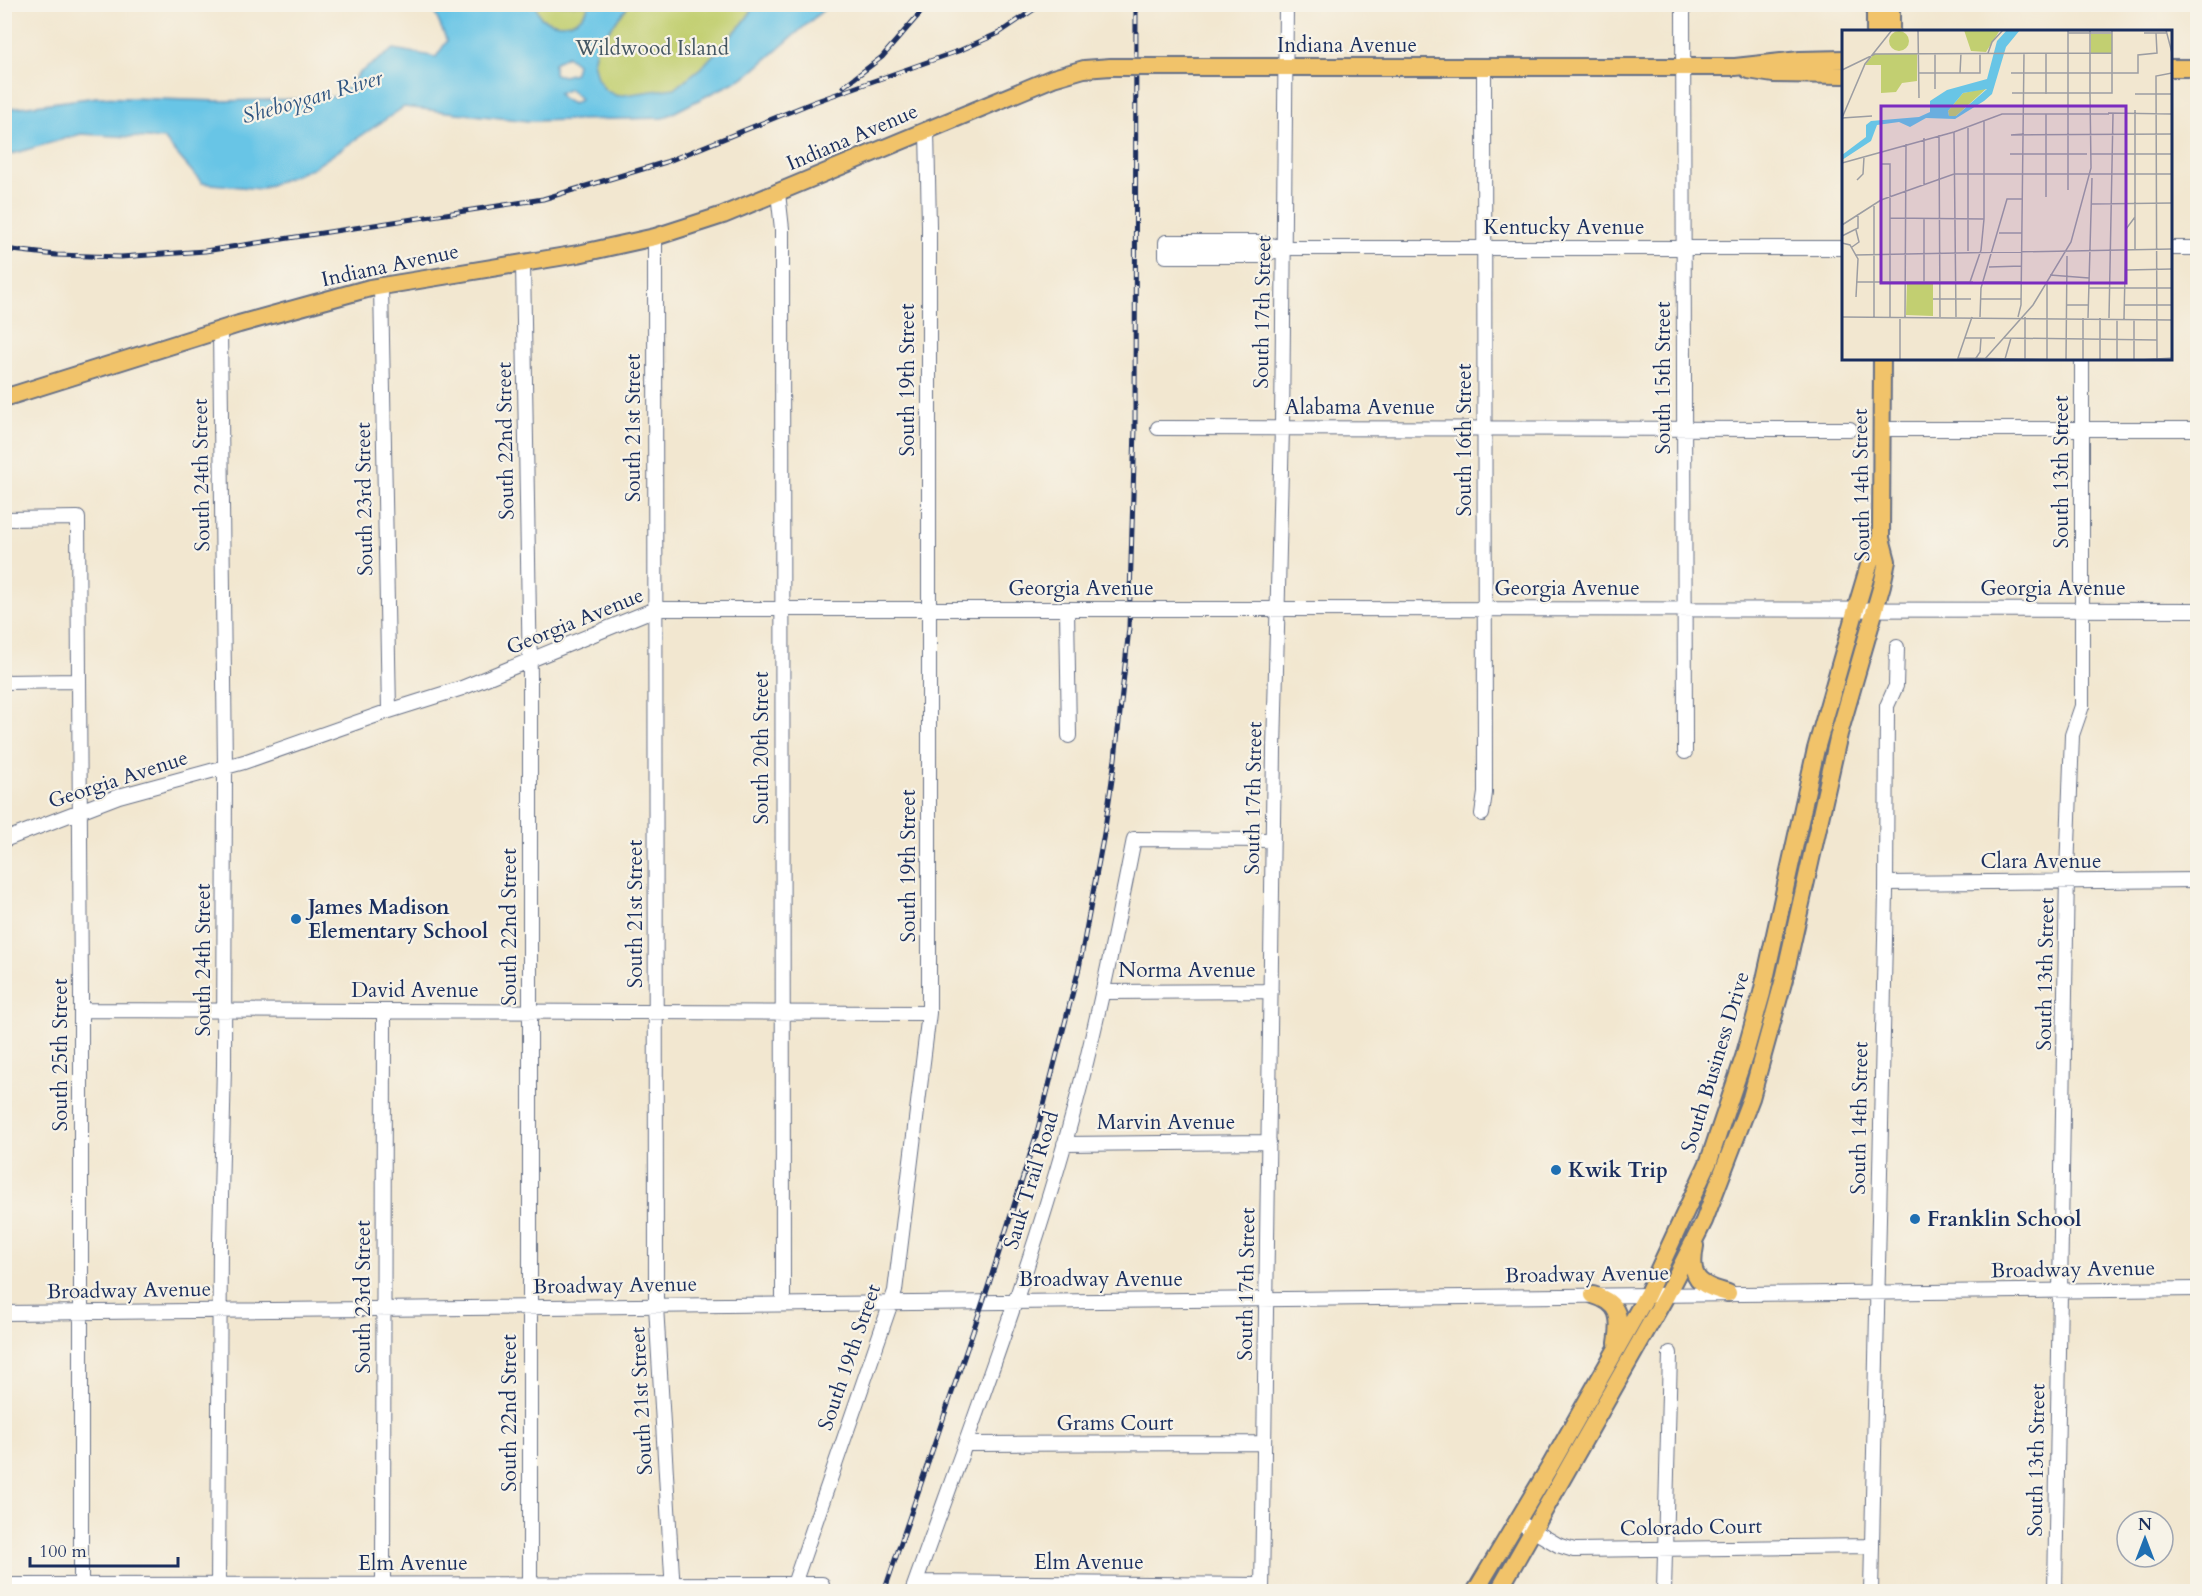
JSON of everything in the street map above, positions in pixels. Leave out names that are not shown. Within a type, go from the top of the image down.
[{"type":"main road","points":[[1875,4],[1875,30]]},
{"type":"main road","points":[[1891,4],[1891,30]]},
{"type":"main road","name":"Indiana Avenue","points":[[4,398],[220,329],[381,286],[578,254],[655,237],[723,215],[1062,75],[1088,69],[1735,67],[1791,60],[1842,59]]},
{"type":"main road","name":"Indiana Avenue","points":[[1735,67],[1773,74],[1842,75]]},
{"type":"main road","points":[[2172,68],[2198,68]]},
{"type":"main road","name":"South 14th Street","points":[[1875,609],[1887,561],[1881,538],[1882,360]]},
{"type":"main road","name":"South Business Drive","points":[[1475,1592],[1647,1294],[1709,1161],[1744,1057],[1762,993],[1816,749],[1870,562],[1881,538]]},
{"type":"main road","name":"South Business Drive","points":[[1498,1592],[1667,1294],[1698,1232],[1751,1098],[1771,1030],[1839,734],[1875,609]]},
{"type":"main road","points":[[1698,1232],[1694,1273],[1703,1284],[1728,1293]]},
{"type":"main road","points":[[1593,1295],[1609,1302],[1617,1312],[1619,1328],[1616,1351]]},
{"type":"street","name":"South 17th Street","points":[[1262,1588],[1273,840],[1282,428],[1286,4]]},
{"type":"street","name":"South 15th Street","points":[[1683,4],[1685,752]]},
{"type":"street","name":"South 16th Street","points":[[1482,814],[1485,793],[1484,67]]},
{"type":"street","name":"South 19th Street","points":[[794,1584],[896,1288],[929,1014],[930,609],[927,130]]},
{"type":"street","name":"South 20th Street","points":[[778,193],[782,229],[783,1304]]},
{"type":"street","name":"South 21st Street","points":[[655,237],[656,1306],[672,1587]]},
{"type":"street","name":"Kentucky Avenue","points":[[1284,248],[1259,256],[1166,256],[1166,242],[1258,242],[1284,248],[1842,248]]},
{"type":"street","points":[[2172,248],[2198,248]]},
{"type":"street","name":"South 22nd Street","points":[[523,262],[530,662],[530,1588]]},
{"type":"street","name":"South 23rd Street","points":[[381,286],[389,711]]},
{"type":"street","name":"South 24th Street","points":[[218,1588],[219,1310],[225,1010],[220,329]]},
{"type":"street","name":"South 13th Street","points":[[2055,1592],[2067,882],[2072,735],[2082,706],[2082,360]]},
{"type":"street","points":[[1882,422],[2082,429],[2198,429]]},
{"type":"street","name":"Alabama Avenue","points":[[1158,428],[1850,429]]},
{"type":"street","name":"South 25th Street","points":[[4,519],[78,518],[81,810],[81,1588]]},
{"type":"street","name":"Georgia Avenue","points":[[4,840],[126,794],[225,767],[462,688],[655,609],[2198,610]]},
{"type":"street","points":[[1067,609],[1069,736]]},
{"type":"street","name":"South 14th Street","points":[[1871,1592],[1886,883],[1887,705],[1895,689],[1897,647]]},
{"type":"street","points":[[4,682],[80,681]]},
{"type":"street","name":"Sauk Trail Road","points":[[914,1587],[1015,1301],[1064,1144],[1103,992],[1134,839],[1273,840]]},
{"type":"street","name":"Clara Avenue","points":[[1886,883],[2198,880]]},
{"type":"street","name":"Norma Avenue","points":[[1103,992],[1271,991]]},
{"type":"street","name":"David Avenue","points":[[81,1010],[929,1014]]},
{"type":"street","name":"South 23rd Street","points":[[383,1584],[384,1011]]},
{"type":"street","name":"Marvin Avenue","points":[[1064,1144],[1269,1142]]},
{"type":"street","name":"Broadway Avenue","points":[[4,1313],[2198,1289]]},
{"type":"street","points":[[1664,1592],[1670,1353]]},
{"type":"street","name":"Grams Court","points":[[966,1444],[1264,1443]]},
{"type":"street","name":"Colorado Court","points":[[1517,1521],[1558,1545],[1572,1550],[1872,1546]]},
{"type":"street","name":"Elm Avenue","points":[[4,1585],[81,1588],[218,1588],[383,1584],[530,1588],[822,1584]]},
{"type":"street","name":"Elm Avenue","points":[[914,1587],[1262,1588]]},
{"type":"green space","points":[[535,5],[589,5],[581,17],[562,24],[541,18]]},
{"type":"green space","name":"Wildwood Island","points":[[629,5],[756,5],[743,23],[703,66],[675,88],[617,97],[605,90],[597,78],[593,62],[597,45]]},
{"type":"water","points":[[431,4],[535,5],[541,18],[562,24],[581,17],[589,5],[629,5],[597,45],[593,62],[597,78],[605,90],[617,96],[675,88],[703,66],[743,23],[756,5],[829,5],[748,75],[663,118],[528,121],[404,107],[313,168],[260,189],[202,183],[164,139],[81,134],[5,156],[5,109],[97,97],[219,101],[340,96],[359,73],[394,49],[436,57],[447,41]],"holes":[[[567,56],[577,64],[575,73],[564,76],[554,74],[554,63]],[[570,89],[580,99],[572,104],[558,93]]]},
{"type":"railway","points":[[844,86],[882,57],[928,4]]},
{"type":"railway","points":[[4,249],[56,255],[121,257],[205,251],[543,199],[666,162],[814,102],[961,50],[999,33],[1042,4]]},
{"type":"railway","points":[[884,1592],[988,1287],[1036,1136],[1079,968],[1105,828],[1129,628],[1135,428],[1136,4]]},
{"type":"place","name":"James Madison Elementary School","points":[[296,919]]},
{"type":"place","name":"Kwik Trip","points":[[1556,1170]]},
{"type":"place","name":"Franklin School","points":[[1915,1219]]},
{"type":"water label","name":"Sheboygan River","points":[[312,96]]}]
